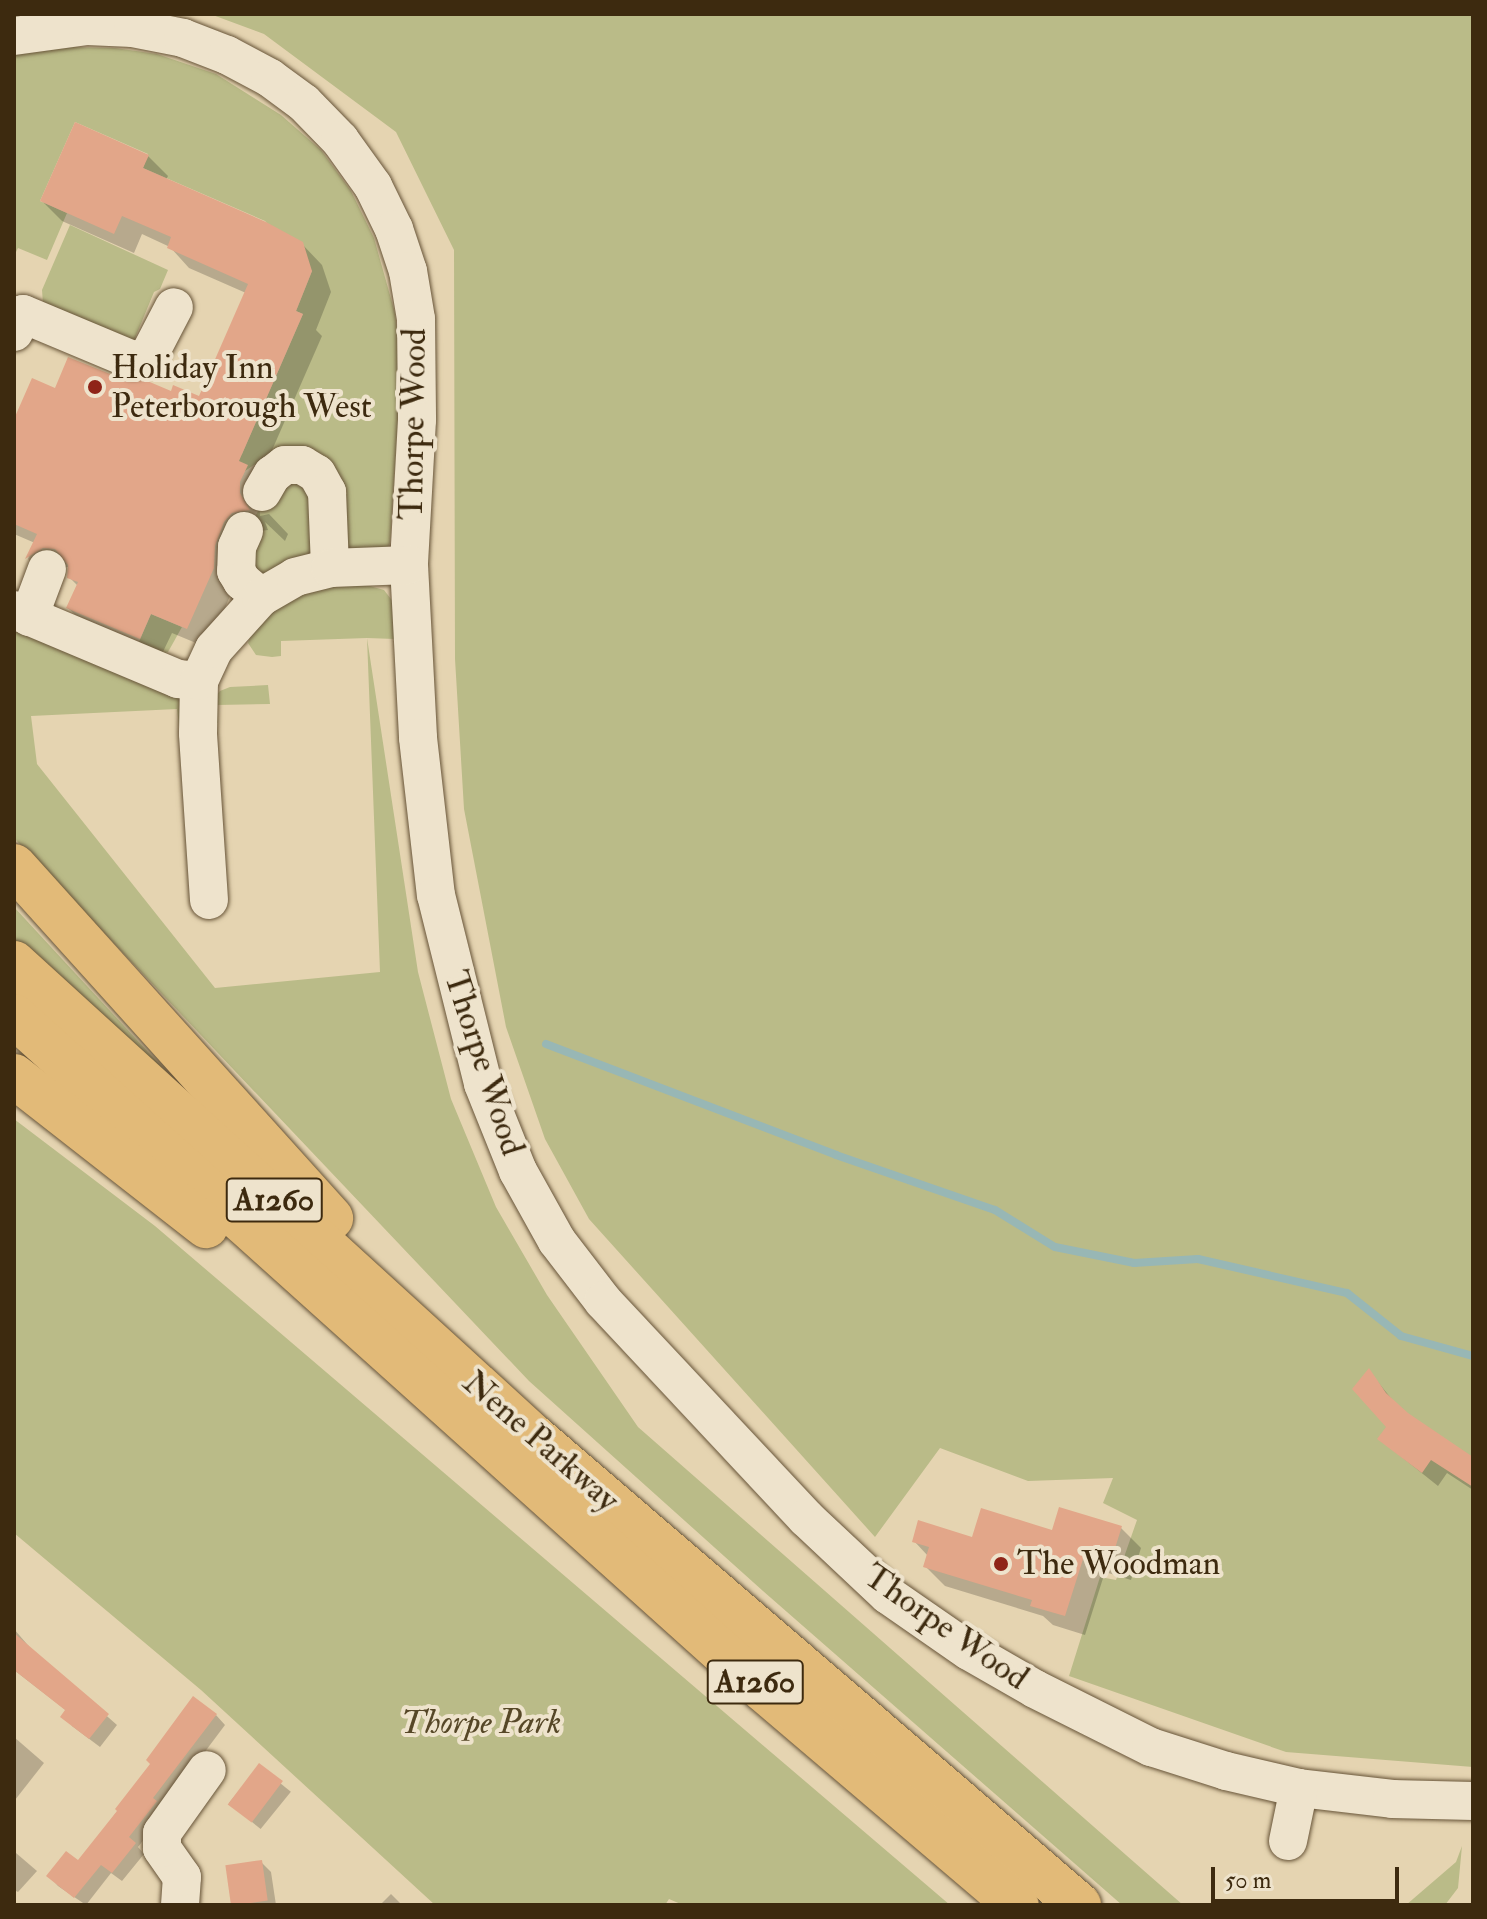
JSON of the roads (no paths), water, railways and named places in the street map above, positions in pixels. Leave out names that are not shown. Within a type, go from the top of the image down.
[{"type":"highway","points":[[14,866],[214,1091],[516,1445]]},
{"type":"highway","name":"Nene Parkway","points":[[14,963],[516,1445],[764,1690],[1017,1905]]},
{"type":"highway","name":"Nene Parkway","points":[[14,1016],[516,1445],[1079,1905]]},
{"type":"highway","points":[[14,1076],[516,1445]]},
{"type":"street","name":"Thorpe Wood","points":[[14,36],[87,26],[133,28],[183,38],[227,55],[270,78],[304,103],[340,140],[373,186],[394,229],[408,271],[416,319],[417,394],[409,565],[418,738],[436,895],[483,1084],[518,1171],[557,1241],[603,1301],[795,1507],[888,1595],[969,1651],[1092,1720],[1151,1747],[1226,1771],[1299,1788],[1392,1799],[1473,1801]]},
{"type":"street","points":[[14,332],[23,314],[133,360],[148,357],[174,307]]},
{"type":"street","points":[[262,492],[272,475],[285,465],[302,465],[317,474],[327,492],[330,568]]},
{"type":"street","points":[[244,531],[237,547],[236,571],[242,581],[261,597]]},
{"type":"street","points":[[209,900],[198,733],[199,681],[214,649],[261,597],[295,577],[330,568],[409,565]]},
{"type":"street","points":[[47,569],[21,614],[178,679],[199,681]]},
{"type":"street","points":[[180,1905],[182,1877],[162,1848],[162,1833],[207,1770]]},
{"type":"street","points":[[1288,1841],[1299,1788]]},
{"type":"waterway","points":[[546,1044],[836,1155],[995,1210],[1055,1247],[1134,1263],[1198,1259],[1347,1293],[1401,1336],[1473,1356]]},
{"type":"place","name":"Holiday Inn Peterborough West","points":[[95,387]]},
{"type":"place","name":"The Woodman","points":[[1001,1564]]},
{"type":"park label","name":"Thorpe Park","points":[[481,1723]]}]
